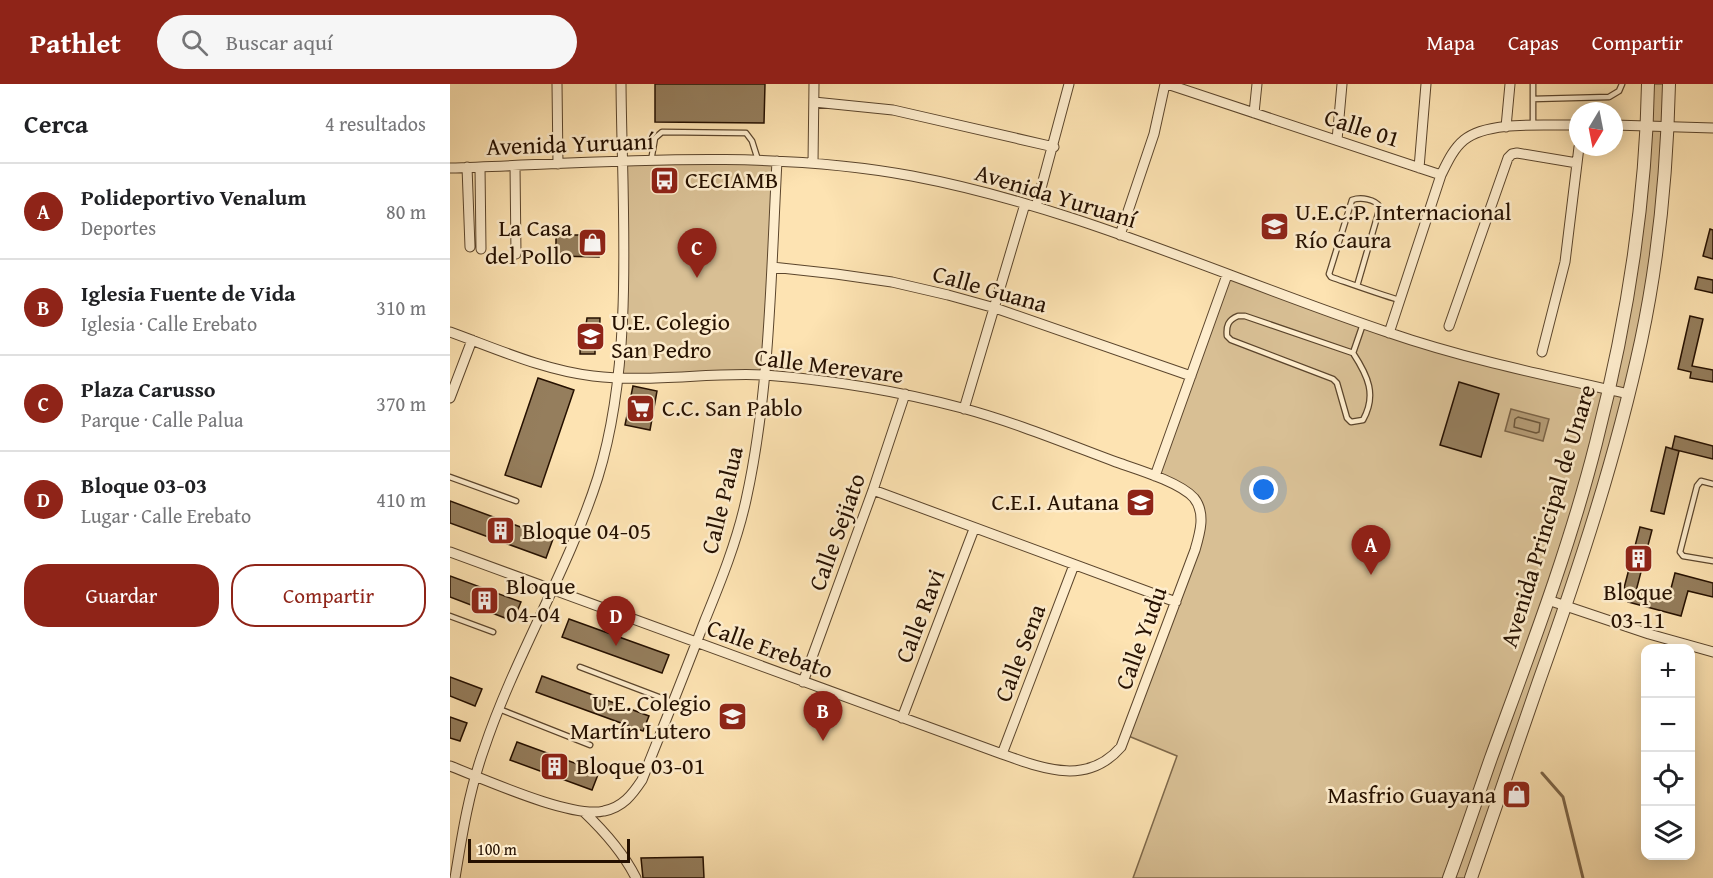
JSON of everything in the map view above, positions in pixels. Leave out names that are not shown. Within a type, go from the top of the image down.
[{"type":"street","points":[[557,84],[558,164]]},
{"type":"street","points":[[455,878],[475,776],[521,656],[574,543],[598,476],[609,430],[617,378],[623,289],[621,84]]},
{"type":"street","points":[[813,163],[814,84]]},
{"type":"street","points":[[1036,207],[1054,147],[1069,84]]},
{"type":"street","points":[[1120,235],[1154,134],[1166,84]]},
{"type":"street","name":"Calle 01","points":[[1166,84],[1441,175]]},
{"type":"street","points":[[1254,113],[1257,84]]},
{"type":"street","points":[[1337,141],[1342,84]]},
{"type":"street","points":[[1419,168],[1426,84]]},
{"type":"street","points":[[1506,127],[1510,84]]},
{"type":"street","name":"Avenida Principal de Unare","points":[[1449,878],[1548,600],[1584,485],[1609,390],[1637,237],[1648,125],[1648,84]]},
{"type":"street","name":"Avenida Principal de Unare","points":[[1471,878],[1565,606],[1610,468],[1629,394],[1654,265],[1662,196],[1669,84]]},
{"type":"street","points":[[814,102],[893,110],[1054,147]]},
{"type":"street","points":[[1389,333],[1441,175],[1454,151],[1464,140],[1477,132],[1506,127],[1569,125]]},
{"type":"street","points":[[1623,125],[1713,128]]},
{"type":"street","points":[[1449,326],[1508,158],[1512,154],[1524,154],[1577,163]]},
{"type":"street","points":[[1542,352],[1564,262],[1578,156]]},
{"type":"street","name":"Avenida Yuruaní","points":[[450,168],[651,161],[777,161],[813,163],[909,176],[1036,207],[1120,235],[1389,333],[1506,365],[1629,394]]},
{"type":"street","name":"Calle Palua","points":[[584,812],[603,812],[619,806],[632,796],[642,780],[729,558],[746,500],[757,438],[772,267],[777,161]]},
{"type":"street","points":[[515,166],[516,254]]},
{"type":"street","points":[[467,167],[470,247]]},
{"type":"street","points":[[480,167],[481,249]]},
{"type":"street","points":[[964,409],[1025,204]]},
{"type":"street","name":"Calle Guana","points":[[772,267],[892,282],[994,308],[1191,376]]},
{"type":"street","points":[[1155,476],[1227,275]]},
{"type":"street","name":"Calle Merevare","points":[[450,332],[554,369],[617,378],[764,375],[905,394],[964,409],[1155,476],[1192,496]]},
{"type":"street","points":[[450,398],[472,340]]},
{"type":"street","name":"Calle Sejiato","points":[[803,682],[873,490],[905,394]]},
{"type":"street","points":[[873,490],[1176,602]]},
{"type":"street","name":"Calle Yudu","points":[[1078,771],[1101,763],[1113,756],[1121,747],[1200,533],[1201,517],[1198,505],[1192,496]]},
{"type":"street","name":"Calle Ravi","points":[[902,718],[974,529]]},
{"type":"street","name":"Calle Erebato","points":[[450,552],[1002,754],[1053,770],[1078,771]]},
{"type":"street","name":"Calle Sena","points":[[1002,754],[1074,565]]},
{"type":"street","points":[[1548,600],[1640,632],[1713,652]]},
{"type":"street","points":[[450,766],[545,802],[584,812],[607,833],[628,862],[636,878]]},
{"type":"lane","points":[[1533,84],[1533,126]]},
{"type":"lane","points":[[1533,99],[1609,97],[1619,91],[1622,84]]},
{"type":"lane","points":[[651,161],[655,138],[662,132],[746,133],[752,141],[759,161]]},
{"type":"lane","points":[[1357,286],[1380,207],[1376,202],[1360,198],[1352,200],[1328,272],[1331,277],[1357,286],[1400,300]]},
{"type":"lane","points":[[1353,353],[1245,316],[1232,318],[1226,326],[1227,336],[1231,340],[1333,378],[1337,383],[1347,418],[1351,422],[1356,422],[1363,420],[1369,409],[1371,392],[1353,353],[1363,324]]},
{"type":"lane","points":[[450,477],[516,501]]},
{"type":"lane","points":[[1713,484],[1701,481],[1697,486],[1680,552],[1683,556],[1713,561]]},
{"type":"lane","points":[[450,616],[493,633]]},
{"type":"lane","points":[[580,667],[673,702]]},
{"type":"lane","points":[[499,709],[590,745]]},
{"type":"shaded area","points":[[1648,84],[1669,84],[1662,196],[1626,407],[1471,878],[1133,878],[1177,756],[1126,735],[1195,550],[1201,517],[1192,496],[1155,476],[1227,275],[1389,333],[1609,390],[1620,336]]},
{"type":"shaded area","points":[[777,161],[764,375],[617,378],[622,162]]},
{"type":"water","points":[[1511,409],[1549,419],[1543,441],[1505,431]]},
{"type":"building","points":[[655,84],[765,84],[764,123],[655,122]]},
{"type":"building","points":[[1710,229],[1713,230],[1713,259],[1703,256]]},
{"type":"building","points":[[556,235],[599,235],[599,257],[556,256]]},
{"type":"building","points":[[1698,277],[1713,280],[1713,293],[1695,289]]},
{"type":"building","points":[[1690,316],[1703,319],[1692,366],[1713,370],[1713,382],[1690,378],[1691,372],[1678,369]]},
{"type":"building","name":"U.E. Colegio San Pedro","points":[[587,318],[600,318],[599,347],[595,347],[595,354],[580,354],[581,325],[586,325]]},
{"type":"building","points":[[538,378],[574,390],[541,487],[505,475]]},
{"type":"building","points":[[1459,382],[1499,394],[1481,457],[1440,445]]},
{"type":"building","name":"C.C. San Pablo","points":[[633,386],[657,391],[650,430],[625,425]]},
{"type":"building","points":[[1675,436],[1713,446],[1713,459],[1672,449]]},
{"type":"building","points":[[1666,447],[1679,451],[1664,514],[1651,511]]},
{"type":"building","name":"Bloque 04-05","points":[[450,501],[553,539],[546,558],[450,523]]},
{"type":"building","points":[[1640,527],[1652,530],[1636,591],[1668,600],[1675,573],[1713,583],[1713,597],[1688,591],[1681,616],[1628,602],[1631,590],[1624,588]]},
{"type":"building","name":"Bloque 04-04","points":[[450,576],[521,602],[513,621],[450,597]]},
{"type":"building","points":[[569,619],[669,655],[662,673],[562,637]]},
{"type":"building","points":[[542,676],[649,716],[643,731],[536,692]]},
{"type":"building","points":[[450,677],[482,689],[475,706],[450,696]]},
{"type":"building","points":[[450,717],[467,723],[460,741],[450,738]]},
{"type":"building","name":"Bloque 03-01","points":[[517,742],[599,772],[592,790],[510,760]]},
{"type":"building","points":[[703,857],[704,878],[643,878],[641,858]]},
{"type":"waterway","points":[[1542,773],[1563,797],[1583,878]]},
{"type":"place","name":"CECIAMB","points":[[664,180]]},
{"type":"place","name":"U.E.C.P. Internacional Río Caura","points":[[1274,226]]},
{"type":"place","name":"La Casa del Pollo","points":[[593,242]]},
{"type":"place","name":"Plaza Carusso","points":[[697,278]]},
{"type":"place","name":"U.E. Colegio San Pedro","points":[[590,336]]},
{"type":"place","name":"C.C. San Pablo","points":[[641,408]]},
{"type":"place","name":"C.E.I. Autana","points":[[1140,502]]},
{"type":"place","name":"Bloque 04-05","points":[[501,531]]},
{"type":"place","name":"Bloque 03-11","points":[[1638,559]]},
{"type":"place","name":"Polideportivo Venalum","points":[[1371,575]]},
{"type":"place","name":"Bloque 04-04","points":[[485,600]]},
{"type":"place","name":"Bloque 03-03","points":[[616,646]]},
{"type":"place","name":"U.E. Colegio Martín Lutero","points":[[732,717]]},
{"type":"place","name":"Iglesia Fuente de Vida","points":[[823,741]]},
{"type":"place","name":"Bloque 03-01","points":[[555,766]]},
{"type":"place","name":"Masfrio Guayana","points":[[1517,795]]}]
